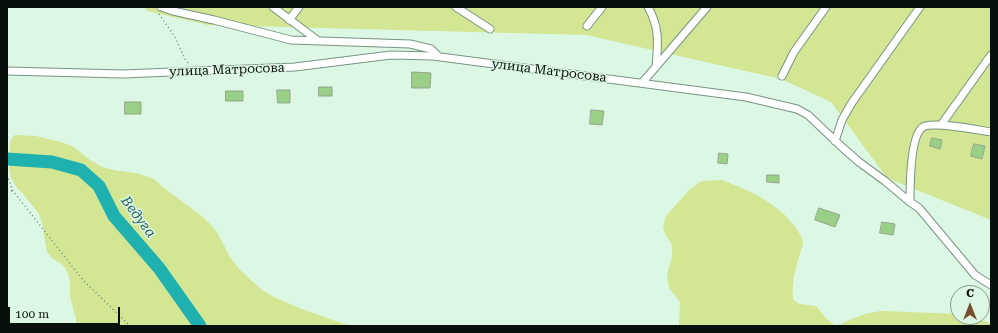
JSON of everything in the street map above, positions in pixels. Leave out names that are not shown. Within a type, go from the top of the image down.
[{"type":"street","points":[[273,7],[317,40]]},
{"type":"street","points":[[289,20],[299,7]]},
{"type":"street","points":[[456,7],[490,29]]},
{"type":"street","points":[[587,26],[602,7]]},
{"type":"street","points":[[648,7],[654,18],[658,33],[656,67]]},
{"type":"street","points":[[642,84],[707,7]]},
{"type":"street","points":[[782,76],[794,52],[826,7]]},
{"type":"street","points":[[835,141],[842,120],[851,104],[920,7]]},
{"type":"street","points":[[160,10],[173,11],[214,20],[291,40],[410,44],[430,49],[438,56]]},
{"type":"street","points":[[940,126],[991,54]]},
{"type":"street","name":"улица Матросова","points":[[7,71],[123,74],[295,67],[391,55],[438,56],[746,97],[797,109],[808,114],[858,162],[885,180],[919,208],[976,275],[991,285]]},
{"type":"street","points":[[910,202],[910,176],[915,144],[922,128],[927,126],[940,126],[991,132]]},
{"type":"path","points":[[160,10],[175,37],[184,59],[189,64]]},
{"type":"path","points":[[7,175],[13,191],[83,280],[130,326]]},
{"type":"path","points":[[7,191],[13,191]]},
{"type":"green space","points":[[144,7],[991,7],[991,220],[887,178],[831,102],[781,79],[586,35],[208,25],[147,11]]},
{"type":"green space","points":[[15,135],[36,136],[61,142],[74,147],[90,160],[102,167],[136,173],[154,179],[203,217],[211,225],[217,232],[230,257],[241,271],[262,290],[299,308],[350,326],[80,326],[77,324],[70,296],[70,282],[68,273],[63,265],[52,258],[47,252],[39,214],[17,188],[11,178],[9,166],[10,143]]},
{"type":"green space","points":[[722,180],[762,198],[772,204],[788,218],[802,237],[803,242],[794,278],[793,299],[799,304],[816,306],[835,326],[679,326],[680,302],[669,288],[667,275],[672,257],[672,245],[665,234],[663,227],[666,216],[690,189],[702,181]]},
{"type":"green space","points":[[884,311],[950,314],[950,325],[990,325],[990,324],[991,326],[837,326],[849,320],[871,313]]},
{"type":"building","points":[[412,72],[431,73],[430,88],[412,88]]},
{"type":"building","points":[[319,87],[332,87],[332,96],[319,96]]},
{"type":"building","points":[[277,90],[290,90],[290,103],[278,103]]},
{"type":"building","points":[[226,91],[243,91],[243,101],[226,101]]},
{"type":"building","points":[[125,102],[141,102],[141,114],[125,114]]},
{"type":"building","points":[[591,110],[604,111],[602,125],[590,124]]},
{"type":"building","points":[[932,138],[942,140],[940,149],[930,146]]},
{"type":"building","points":[[974,144],[985,146],[982,159],[971,156]]},
{"type":"building","points":[[719,153],[728,154],[727,164],[718,163]]},
{"type":"building","points":[[767,175],[779,175],[779,183],[767,182]]},
{"type":"building","points":[[819,208],[840,215],[835,227],[815,220]]},
{"type":"building","points":[[882,222],[895,224],[893,235],[880,233]]},
{"type":"waterway","name":"Ведуга","points":[[7,159],[52,162],[81,170],[99,186],[114,216],[159,268],[200,326]]}]
